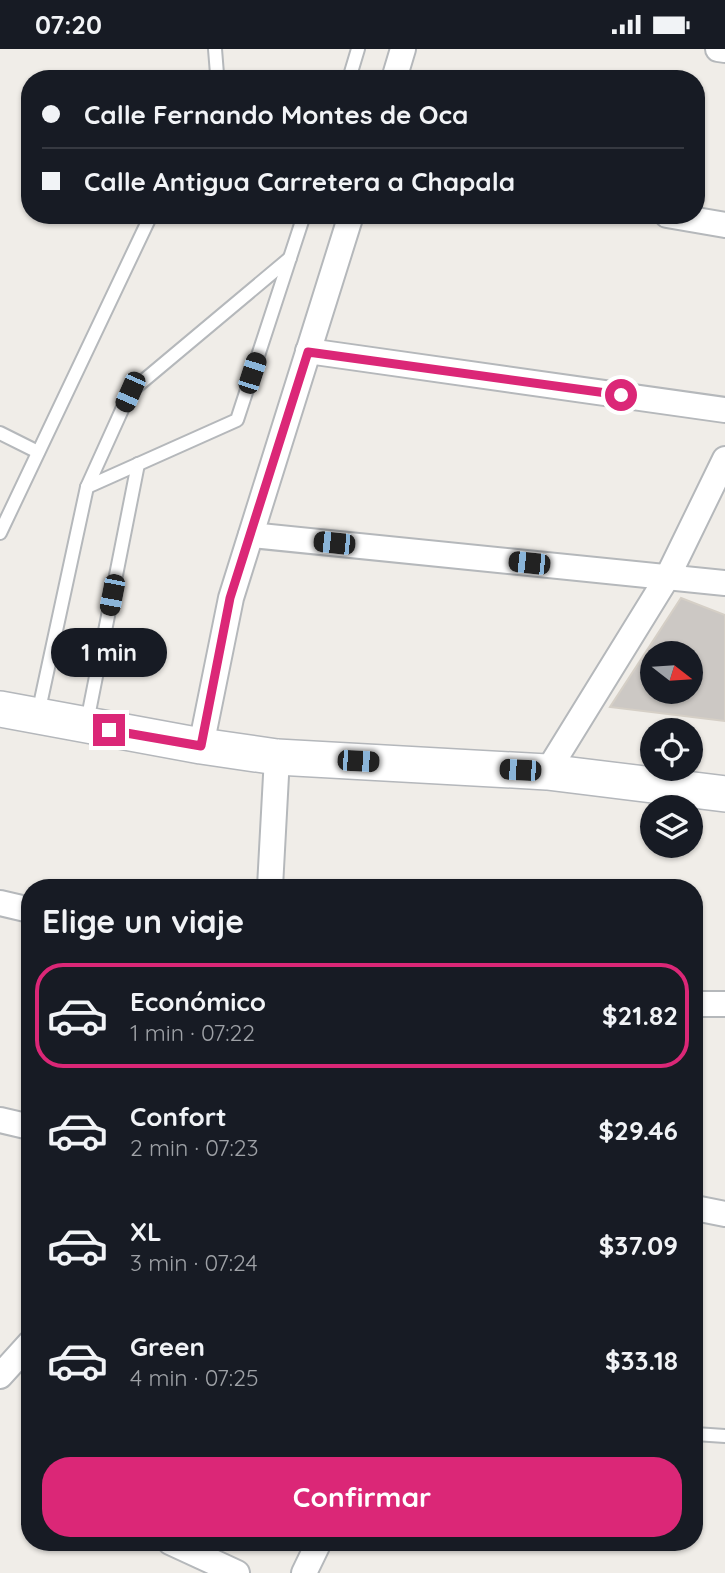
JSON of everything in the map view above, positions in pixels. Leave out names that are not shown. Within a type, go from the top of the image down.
[{"type":"main road","points":[[0,709],[201,746],[277,757],[547,772],[725,793]]},
{"type":"street","points":[[397,70],[403,49]]},
{"type":"street","points":[[718,49],[725,50]]},
{"type":"street","points":[[705,222],[725,225]]},
{"type":"street","points":[[201,746],[230,598],[348,224]]},
{"type":"street","points":[[308,352],[725,410]]},
{"type":"street","points":[[547,772],[668,576],[725,459]]},
{"type":"street","points":[[251,535],[725,583]]},
{"type":"street","points":[[270,879],[277,757]]},
{"type":"street","points":[[0,903],[21,908]]},
{"type":"street","points":[[703,1004],[725,1004]]},
{"type":"street","points":[[0,1120],[21,1125]]},
{"type":"street","points":[[703,1210],[725,1214]]},
{"type":"street","points":[[0,1376],[21,1353]]},
{"type":"street","points":[[189,1551],[237,1573]]},
{"type":"street","points":[[303,1573],[314,1551]]},
{"type":"lane","points":[[215,49],[217,70]]},
{"type":"lane","points":[[352,70],[358,49]]},
{"type":"lane","points":[[0,533],[146,224]]},
{"type":"lane","points":[[87,487],[237,419],[301,224]]},
{"type":"lane","points":[[37,716],[87,487],[130,392],[290,258]]},
{"type":"lane","points":[[0,433],[38,452]]},
{"type":"lane","points":[[86,726],[138,464]]},
{"type":"lane","points":[[703,1435],[725,1436]]},
{"type":"building","points":[[681,598],[725,615],[725,721],[610,707],[640,661],[640,704],[704,703],[704,641],[653,641]]},
{"type":"route","points":[[109,730],[201,746],[230,598],[308,352],[621,395]]}]
